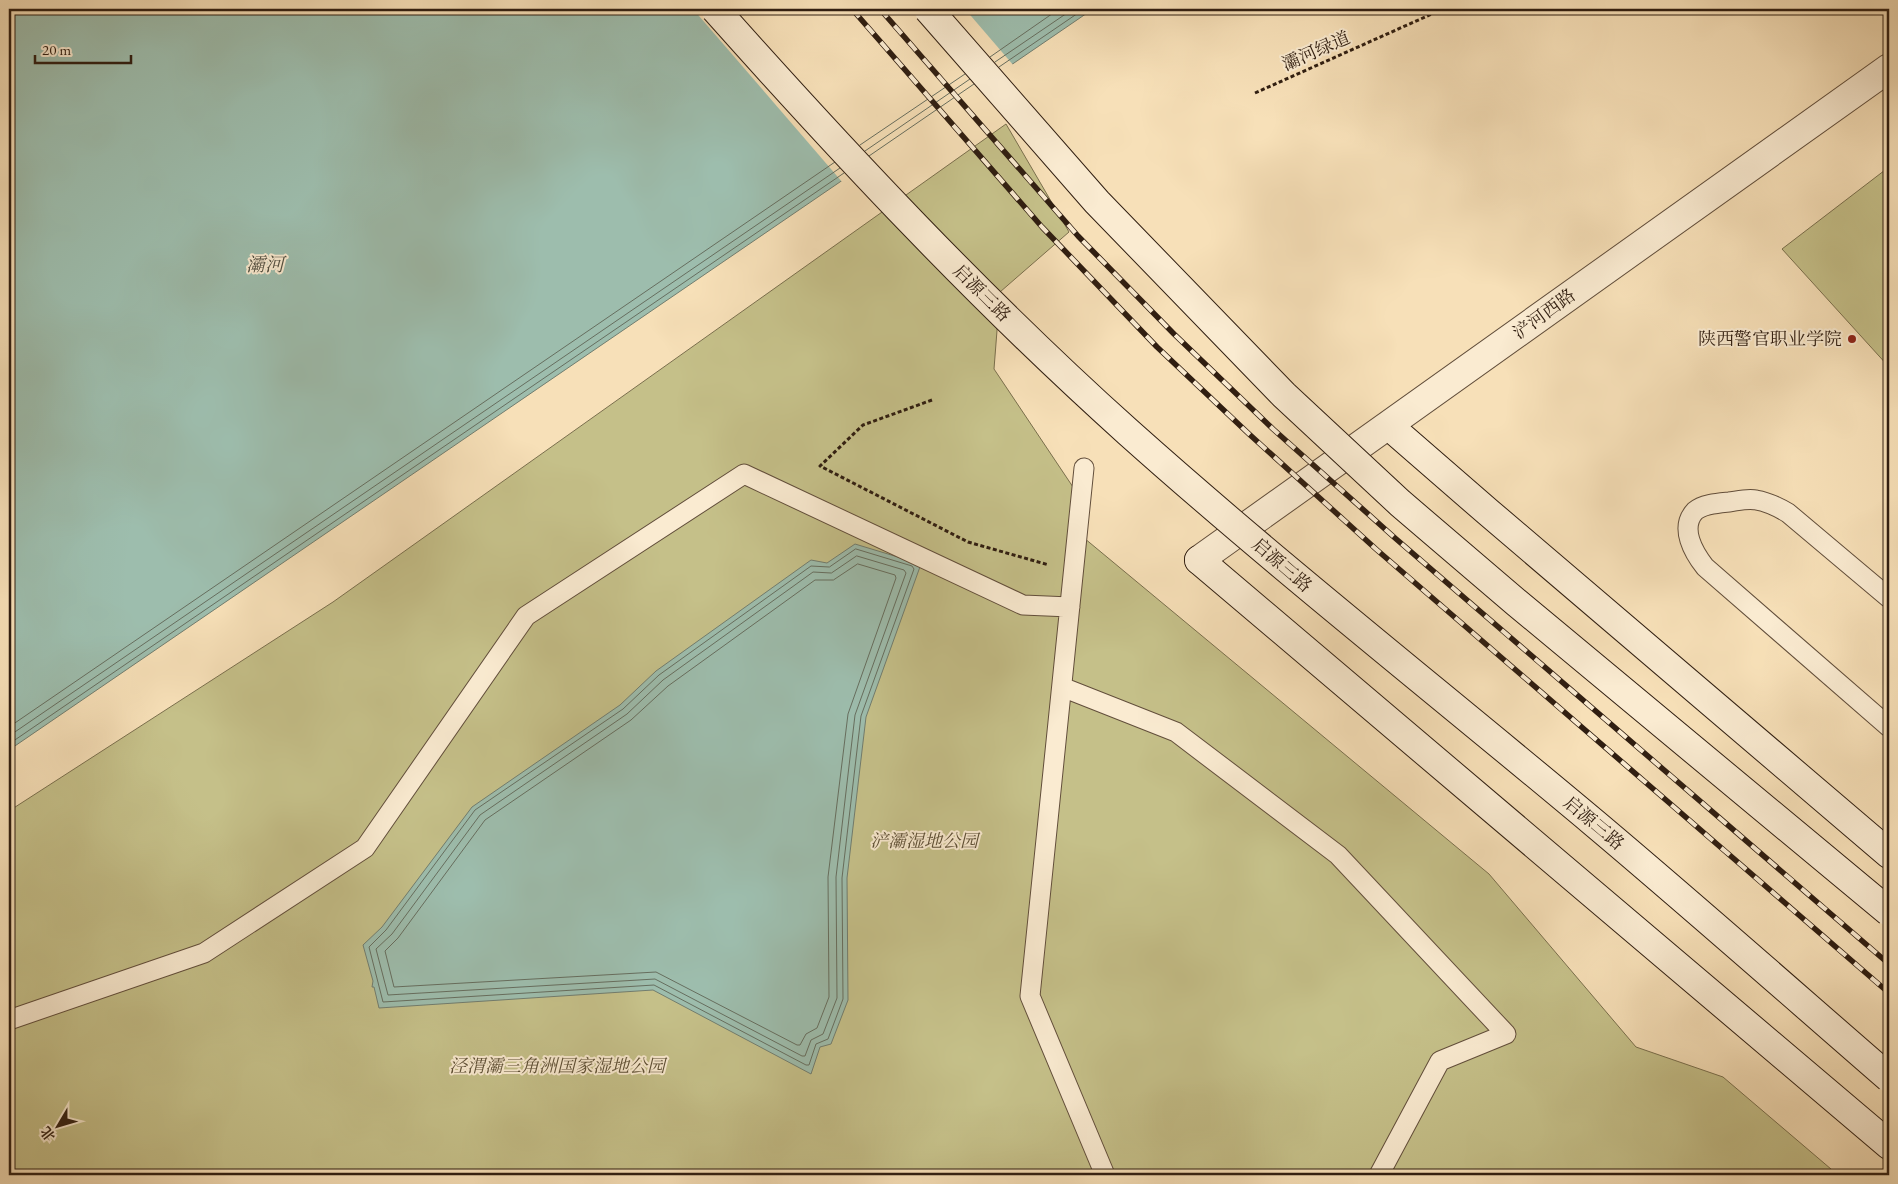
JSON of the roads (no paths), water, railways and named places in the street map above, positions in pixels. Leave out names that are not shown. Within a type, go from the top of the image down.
[{"type":"main road","name":"启源三路","points":[[715,9],[813,118],[895,205],[1007,319],[1127,432],[1317,595],[1594,823],[1889,1078]]},
{"type":"main road","points":[[928,9],[1097,202],[1284,395],[1400,503],[1517,603],[1889,912]]},
{"type":"main road","name":"浐河西路","points":[[1889,68],[1199,560],[1889,1145]]},
{"type":"main road","points":[[1389,426],[1510,532],[1889,854]]},
{"type":"lane","points":[[1084,468],[1030,996],[1105,1175]]},
{"type":"lane","points":[[9,1020],[204,953],[365,848],[526,616],[744,474],[1023,604],[1070,607]]},
{"type":"lane","points":[[1889,598],[1788,513],[1774,505],[1754,499],[1719,503],[1703,507],[1696,511],[1689,520],[1688,534],[1692,547],[1696,556],[1706,567],[1889,727]]},
{"type":"lane","points":[[1062,687],[1176,732],[1338,855],[1506,1034],[1440,1062],[1379,1175]]},
{"type":"water","name":"灞河","points":[[9,9],[1093,9],[9,750]]},
{"type":"water","points":[[855,544],[921,564],[866,717],[847,878],[848,1000],[831,1044],[820,1047],[811,1074],[653,990],[379,1008],[374,987],[372,987],[373,981],[363,945],[382,927],[472,807],[620,705],[656,671],[811,560],[827,563]]},
{"type":"railway","points":[[852,9],[1042,227],[1157,347],[1249,434],[1377,550],[1889,993]]},
{"type":"railway","points":[[880,9],[1078,236],[1174,334],[1273,429],[1395,538],[1889,964]]},
{"type":"place","name":"陕西警官职业学院","points":[[1852,339]]},
{"type":"park label","name":"浐灞湿地公园","points":[[924,841]]},
{"type":"park label","name":"泾渭灞三角洲国家湿地公园","points":[[557,1066]]}]
